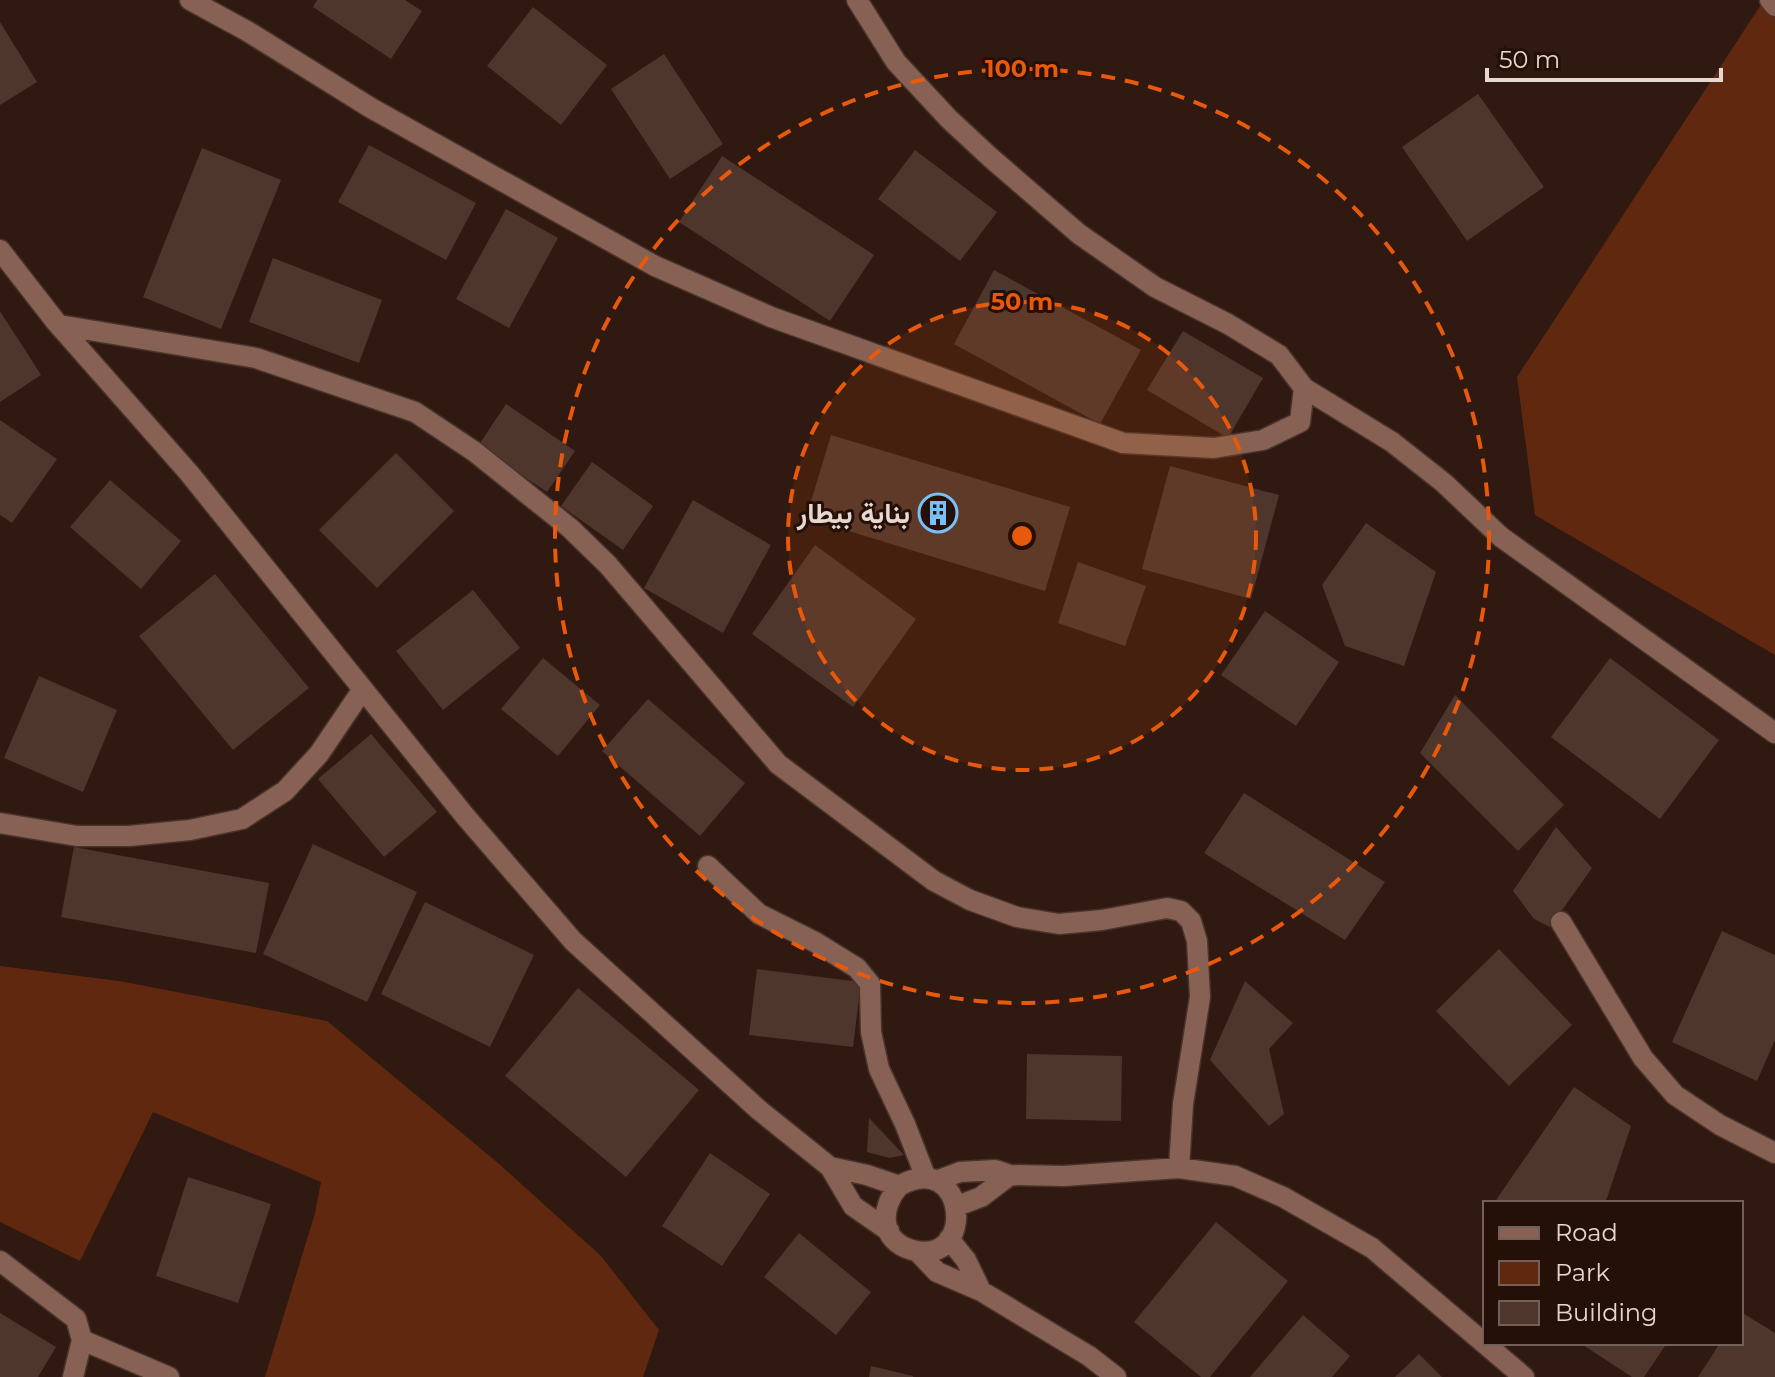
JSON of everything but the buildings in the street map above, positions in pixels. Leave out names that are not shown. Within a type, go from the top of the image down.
[{"type":"street","points":[[190,0],[247,31],[371,108],[655,266],[771,317],[1027,411],[1123,443],[1214,448],[1263,440],[1300,422],[1304,388]]},
{"type":"street","points":[[857,0],[896,62],[949,119],[1079,234],[1155,287],[1228,324],[1279,355],[1304,388],[1392,442],[1444,483],[1501,537],[1775,733]]},
{"type":"street","points":[[1770,0],[1775,6]]},
{"type":"street","points":[[0,250],[59,325],[189,473],[465,816],[573,941],[759,1110],[830,1167],[853,1206],[889,1231]]},
{"type":"street","points":[[59,325],[256,358],[415,412],[475,452],[579,537],[608,565],[778,764],[934,881],[970,900],[1017,917],[1059,924],[1167,908],[1181,911],[1191,921],[1197,941],[1200,997],[1183,1104],[1179,1168]]},
{"type":"street","points":[[0,823],[77,836],[129,836],[190,830],[242,819],[285,791],[319,754],[363,689]]},
{"type":"street","points":[[708,866],[759,914],[815,942],[857,968],[870,984],[871,1032],[879,1069],[931,1180]]},
{"type":"street","points":[[1561,922],[1643,1058],[1675,1095],[1720,1125],[1775,1153]]},
{"type":"street","points":[[830,1167],[899,1186]]},
{"type":"street","points":[[931,1180],[980,1170],[995,1170],[1010,1175],[1064,1176],[1179,1168],[1235,1176],[1283,1197],[1372,1248],[1483,1342]]},
{"type":"street","points":[[957,1206],[981,1197],[1010,1175]]},
{"type":"street","points":[[917,1251],[940,1247],[949,1239],[955,1230],[957,1206],[946,1187],[917,1178],[899,1186],[890,1195],[885,1219],[895,1241],[917,1251],[937,1272],[981,1291],[1089,1356],[1116,1377]]},
{"type":"street","points":[[949,1239],[966,1260],[981,1291]]},
{"type":"street","points":[[0,1261],[76,1319],[82,1340],[73,1377]]},
{"type":"street","points":[[82,1340],[169,1377]]},
{"type":"street","points":[[1486,1345],[1524,1377]]},
{"type":"green space","points":[[1764,0],[1775,0],[1775,655],[1535,515],[1517,377]]},
{"type":"green space","points":[[0,966],[119,981],[327,1021],[498,1163],[601,1256],[659,1330],[643,1377],[265,1377],[315,1213],[321,1182],[153,1112],[80,1261],[0,1222]]},
{"type":"place","name":"بناية بيطار","points":[[938,513]]}]
